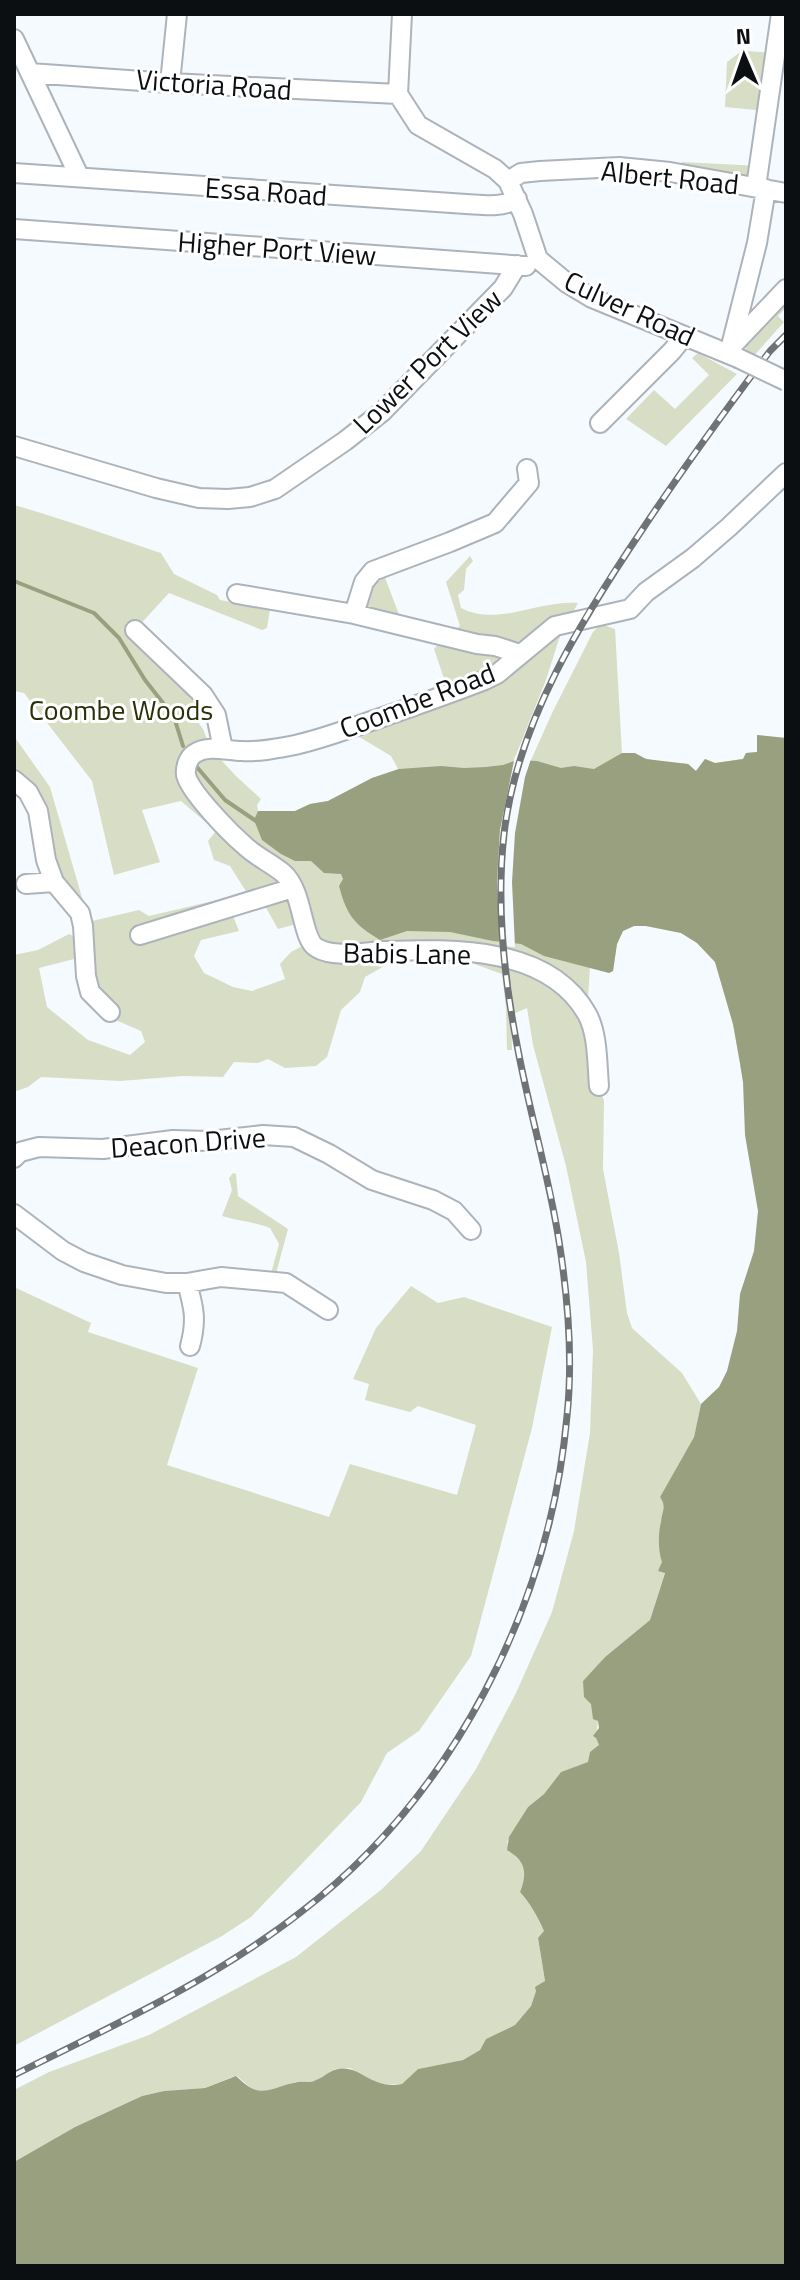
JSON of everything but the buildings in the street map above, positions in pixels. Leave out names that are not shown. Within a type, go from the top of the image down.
[{"type":"street","points":[[170,83],[177,14]]},
{"type":"street","points":[[398,94],[402,14]]},
{"type":"street","points":[[732,352],[757,243],[764,144],[781,14]]},
{"type":"street","points":[[15,44],[79,176]]},
{"type":"street","name":"Victoria Road","points":[[30,73],[398,94]]},
{"type":"street","name":"Culver Road","points":[[398,94],[418,125],[495,169],[508,181],[538,259],[567,283],[588,296],[684,336],[732,352],[786,381]]},
{"type":"street","name":"Albert Road","points":[[508,181],[521,173],[619,167],[670,172],[786,193]]},
{"type":"street","name":"Essa Road","points":[[14,173],[495,206],[517,199]]},
{"type":"street","name":"Higher Port View","points":[[14,229],[526,266],[538,259]]},
{"type":"street","name":"Lower Port View","points":[[14,446],[199,498],[250,497],[275,489],[382,412],[503,288],[517,265]]},
{"type":"street","points":[[732,352],[786,289]]},
{"type":"street","points":[[600,423],[684,336]]},
{"type":"street","points":[[354,614],[364,582],[373,571],[495,523],[529,483],[527,469]]},
{"type":"street","name":"Coombe Road","points":[[223,749],[262,751],[292,746],[362,724],[497,674],[555,626],[630,609],[646,592],[729,527],[786,473]]},
{"type":"street","points":[[237,594],[277,594],[520,654]]},
{"type":"street","points":[[135,630],[203,695],[216,715],[223,749]]},
{"type":"street","name":"Babis Lane","points":[[223,749],[205,749],[188,761],[185,772],[191,787],[244,846],[286,875],[299,897],[307,938],[316,948],[336,953],[449,951],[501,957],[557,980],[587,1015],[595,1045],[599,1086]]},
{"type":"street","points":[[14,780],[28,792],[38,811],[46,860],[54,882],[80,913],[90,992],[110,1012]]},
{"type":"street","points":[[26,884],[54,882]]},
{"type":"street","points":[[140,935],[293,888]]},
{"type":"street","name":"Deacon Drive","points":[[14,1158],[20,1152],[39,1147],[103,1149],[173,1140],[211,1150],[263,1135],[294,1137],[372,1180],[456,1206],[471,1230]]},
{"type":"street","points":[[14,1214],[63,1251],[122,1275],[166,1283],[221,1277],[286,1283],[328,1310]]},
{"type":"street","points":[[187,1283],[195,1309],[195,1329],[190,1346]]},
{"type":"green space","points":[[747,51],[775,53],[767,111],[725,107],[727,62]]},
{"type":"green space","points":[[682,162],[760,166],[756,187],[680,174]]},
{"type":"green space","points":[[786,299],[786,308],[778,316],[784,322],[753,357],[747,355],[744,339]]},
{"type":"green space","points":[[698,353],[737,374],[666,446],[626,419],[654,390],[675,409],[709,375],[692,358]]},
{"type":"green space","name":"Coombe Woods","points":[[14,505],[161,553],[174,574],[217,595],[220,600],[270,609],[267,628],[262,630],[169,593],[135,630],[203,695],[189,710],[203,729],[211,749],[261,799],[257,805],[258,811],[295,811],[328,801],[372,778],[398,769],[391,756],[346,729],[449,693],[434,649],[460,626],[446,582],[470,556],[473,561],[466,569],[464,590],[458,595],[461,608],[489,615],[578,603],[559,639],[514,760],[531,760],[593,632],[601,624],[615,629],[622,753],[688,764],[696,771],[705,759],[715,763],[743,759],[746,753],[757,752],[757,735],[786,738],[743,1082],[733,1024],[715,962],[697,943],[681,933],[634,926],[623,931],[617,944],[613,971],[609,973],[590,967],[587,1014],[604,1101],[603,1169],[627,1313],[632,1328],[682,1373],[701,1404],[694,1437],[660,1497],[665,1510],[661,1521],[663,1562],[659,1571],[665,1572],[650,1620],[605,1657],[583,1681],[598,1720],[596,1738],[599,1745],[589,1762],[561,1772],[544,1794],[528,1807],[507,1842],[524,1868],[520,1892],[545,1931],[538,1938],[545,1981],[536,1991],[531,2006],[515,2025],[486,2039],[480,2050],[463,2060],[418,2069],[402,2084],[380,2085],[350,2068],[335,2069],[315,2081],[296,2082],[263,2092],[253,2090],[237,2076],[232,2077],[205,2088],[142,2096],[75,2127],[14,2162],[14,2090],[49,2072],[149,2035],[296,1957],[382,1889],[421,1851],[476,1769],[516,1693],[552,1612],[574,1531],[590,1433],[593,1350],[586,1262],[566,1166],[533,1045],[527,1008],[511,1015],[512,1050],[507,1050],[502,974],[448,951],[386,965],[365,977],[360,992],[341,1010],[327,1057],[316,1066],[285,1068],[268,1059],[258,1063],[234,1062],[223,1077],[183,1076],[120,1081],[41,1077],[28,1087],[14,1092],[14,955],[38,950],[69,934],[76,937],[78,958],[39,968],[47,1007],[88,1040],[130,1055],[145,1042],[141,1031],[111,1018],[90,992],[84,930],[92,921],[139,910],[149,916],[247,893],[230,866],[214,860],[208,841],[216,831],[181,801],[142,810],[160,862],[114,875],[92,781],[24,693],[14,691]],"holes":[[[265,906],[278,929],[304,922],[310,942],[291,952],[280,964],[285,979],[252,991],[233,987],[204,973],[194,956],[201,940],[239,931],[233,916]]]},
{"type":"green space","points":[[381,567],[403,625],[354,614]]},
{"type":"green space","points":[[14,736],[50,787],[83,901],[80,913],[54,882],[38,811],[14,780]]},
{"type":"green space","points":[[236,1174],[238,1196],[288,1229],[274,1281],[269,1281],[279,1244],[270,1228],[222,1216],[232,1190],[229,1178]]},
{"type":"green space","points":[[411,1286],[438,1303],[464,1297],[552,1327],[532,1428],[471,1656],[419,1731],[387,1753],[361,1802],[251,1917],[222,1936],[14,2046],[14,1287],[91,1323],[88,1332],[198,1368],[167,1465],[329,1517],[350,1464],[457,1495],[476,1425],[418,1406],[410,1412],[365,1400],[369,1384],[353,1379],[376,1328]]},
{"type":"shaded area","points":[[757,735],[786,738],[786,2266],[14,2266],[14,2162],[75,2127],[142,2096],[205,2088],[236,2076],[259,2091],[314,2081],[338,2069],[354,2070],[382,2084],[402,2084],[418,2069],[463,2060],[480,2050],[486,2039],[515,2025],[531,2006],[535,1987],[545,1981],[538,1938],[544,1931],[534,1910],[520,1892],[523,1868],[518,1858],[507,1850],[509,1837],[528,1807],[544,1794],[561,1772],[588,1762],[590,1752],[599,1745],[593,1736],[599,1728],[598,1721],[593,1719],[591,1704],[584,1697],[583,1681],[605,1657],[650,1620],[665,1573],[658,1571],[662,1562],[659,1537],[664,1506],[660,1497],[694,1437],[701,1404],[719,1387],[727,1371],[737,1331],[740,1294],[754,1251],[758,1211],[745,1135],[743,1082],[733,1024],[715,962],[697,943],[681,933],[634,926],[623,931],[617,944],[613,971],[609,973],[544,956],[521,944],[450,932],[407,931],[380,940],[358,924],[349,912],[339,886],[343,879],[341,874],[324,873],[311,861],[295,861],[262,840],[254,820],[258,811],[295,811],[328,801],[372,778],[399,769],[486,767],[517,760],[537,761],[561,768],[594,769],[622,753],[635,753],[646,759],[688,764],[696,771],[705,759],[715,763],[743,759],[746,753],[757,752]]},
{"type":"pier","points":[[515,756],[532,756],[515,833],[512,882],[515,947],[500,946],[497,881],[500,830]]},
{"type":"waterway","points":[[14,581],[94,613],[119,638],[145,680],[174,717],[183,746]]},
{"type":"waterway","points":[[196,766],[225,800],[256,821]]},
{"type":"railway","points":[[14,2075],[198,1981],[268,1937],[355,1865],[404,1812],[447,1754],[485,1692],[515,1626],[540,1557],[557,1487],[569,1394],[569,1351],[559,1241],[518,1050],[505,969],[501,888],[504,834],[511,792],[538,712],[598,598],[706,438],[770,351],[786,335]]}]
